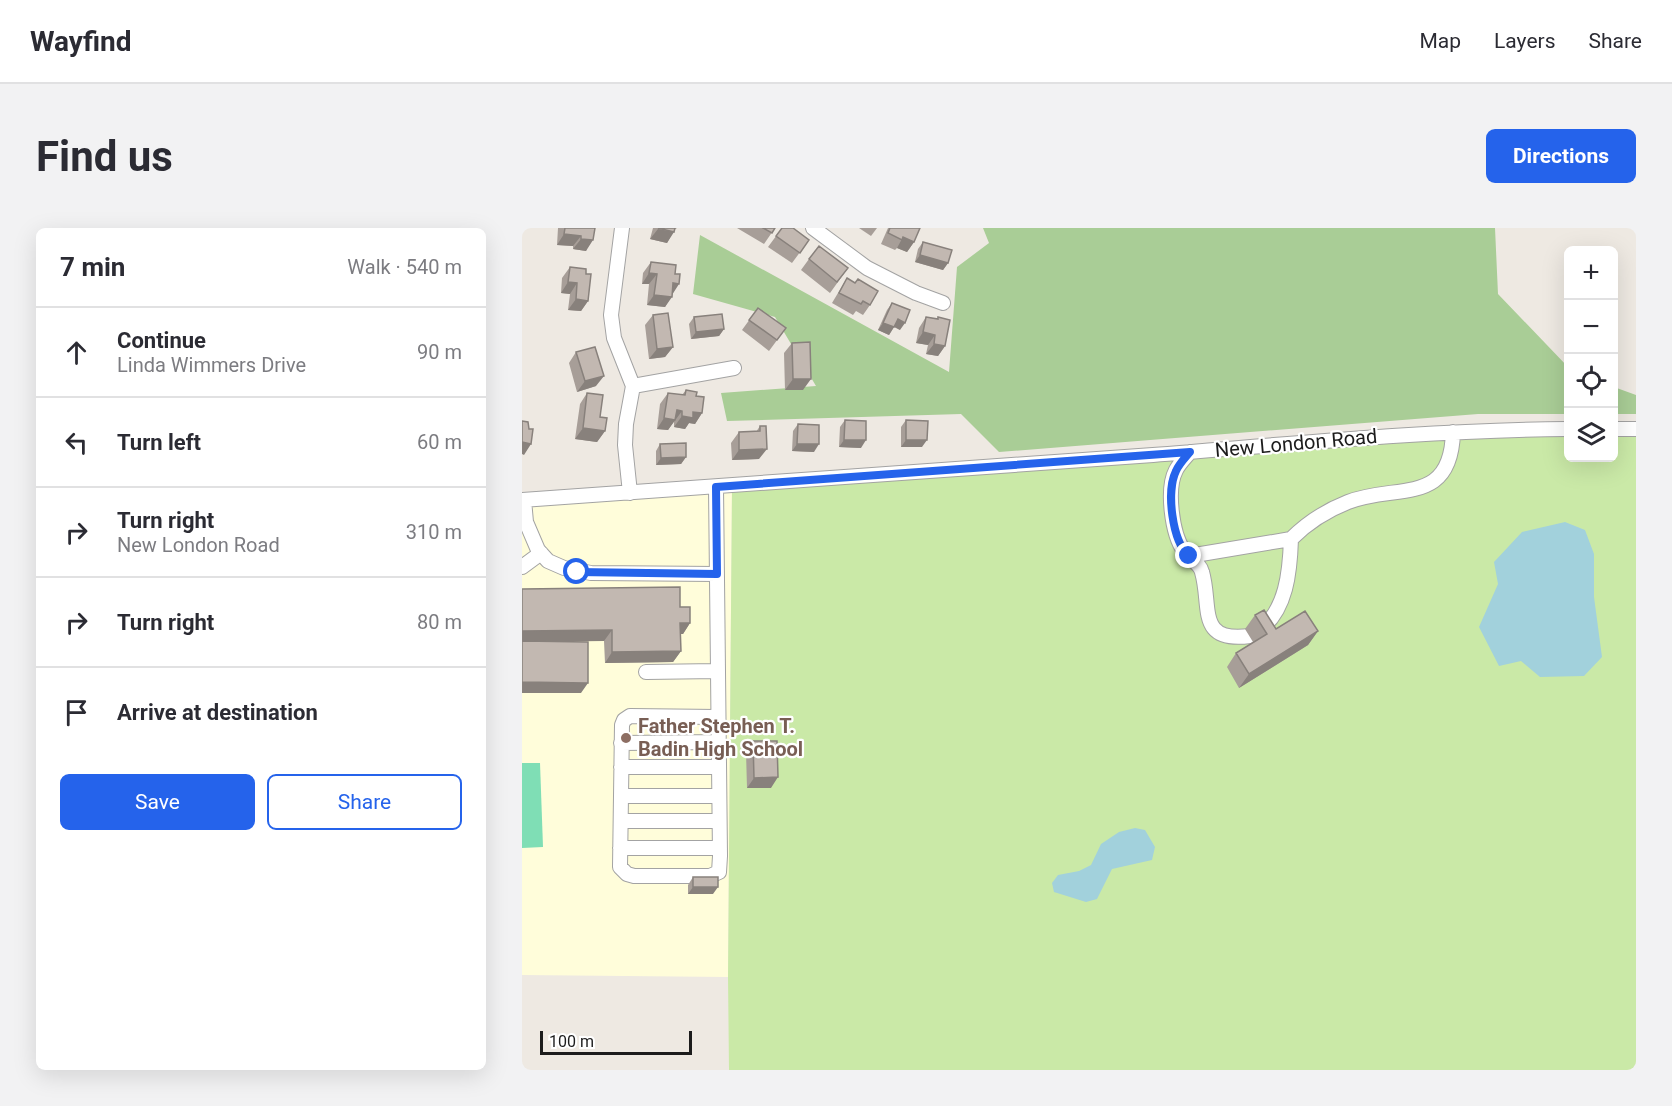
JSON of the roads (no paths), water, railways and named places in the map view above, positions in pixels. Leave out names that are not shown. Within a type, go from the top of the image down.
[{"type":"street","points":[[622,228],[611,315],[614,338],[633,386],[626,424],[625,445],[630,493]]},
{"type":"street","points":[[813,228],[867,268],[916,293],[943,303]]},
{"type":"street","points":[[633,386],[734,368]]},
{"type":"street","name":"New London Road","points":[[523,500],[1190,452],[1366,437],[1564,429]]},
{"type":"street","points":[[1618,429],[1636,429]]},
{"type":"street","points":[[1189,556],[1291,539],[1310,521],[1350,501],[1425,487],[1437,479],[1450,454],[1453,432]]},
{"type":"street","points":[[1190,452],[1176,469],[1171,484],[1172,505],[1177,537],[1185,552],[1202,569],[1209,623],[1215,632],[1235,638],[1254,634],[1266,626],[1276,612],[1290,573],[1291,539]]},
{"type":"street","points":[[716,487],[720,848],[718,872],[710,876],[634,876],[627,874],[620,867],[621,743],[624,720],[630,716],[717,717]]},
{"type":"street","points":[[523,500],[531,537],[548,561],[577,572],[717,574]]},
{"type":"street","points":[[522,567],[541,553]]},
{"type":"street","points":[[646,672],[717,671]]},
{"type":"street","points":[[621,743],[718,742]]},
{"type":"street","points":[[621,767],[718,767]]},
{"type":"street","points":[[621,796],[719,796]]},
{"type":"street","points":[[621,821],[719,821]]},
{"type":"street","points":[[620,848],[720,848]]},
{"type":"water","points":[[1565,522],[1585,530],[1594,554],[1594,597],[1602,657],[1584,676],[1540,677],[1521,661],[1499,666],[1479,627],[1498,584],[1494,562],[1522,532]]},
{"type":"water","points":[[1135,828],[1145,830],[1155,847],[1152,860],[1112,869],[1097,899],[1086,902],[1054,892],[1052,883],[1058,875],[1079,871],[1091,865],[1101,844],[1119,832]]},
{"type":"place","name":"Father Stephen T. Badin High School","points":[[626,738]]}]
